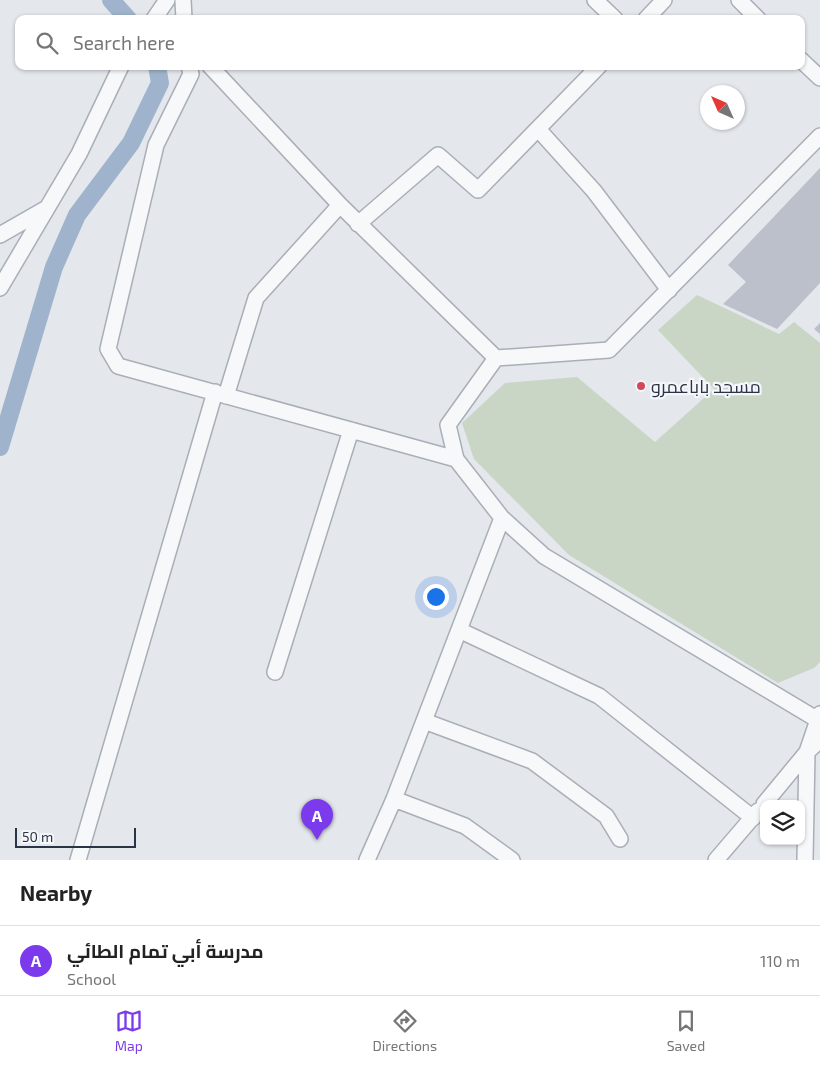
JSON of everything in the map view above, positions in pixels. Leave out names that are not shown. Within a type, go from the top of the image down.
[{"type":"street","points":[[157,15],[167,0]]},
{"type":"street","points":[[183,0],[184,15]]},
{"type":"street","points":[[594,0],[611,15]]},
{"type":"street","points":[[650,15],[664,0]]},
{"type":"street","points":[[739,0],[754,15]]},
{"type":"street","points":[[805,64],[820,78]]},
{"type":"street","points":[[0,288],[79,154],[119,70]]},
{"type":"street","points":[[190,70],[190,74],[156,145],[108,349],[118,366],[456,459]]},
{"type":"street","points":[[214,70],[358,224],[496,358],[609,350],[820,136]]},
{"type":"street","points":[[358,224],[438,156],[478,190],[595,70]]},
{"type":"street","points":[[538,129],[594,191],[669,290]]},
{"type":"street","points":[[78,860],[220,394],[256,298],[340,205]]},
{"type":"street","points":[[0,235],[48,207]]},
{"type":"street","points":[[496,358],[448,425],[456,459],[502,518],[544,556],[819,717],[806,752],[805,860]]},
{"type":"street","points":[[275,672],[351,430]]},
{"type":"street","points":[[367,860],[394,799],[502,518]]},
{"type":"street","points":[[459,630],[599,696],[753,818]]},
{"type":"street","points":[[424,721],[532,761],[606,816],[620,839]]},
{"type":"street","points":[[767,800],[806,752],[820,740]]},
{"type":"street","points":[[806,752],[820,761]]},
{"type":"street","points":[[394,799],[465,826],[512,860]]},
{"type":"street","points":[[716,860],[760,809]]},
{"type":"green space","points":[[697,295],[779,334],[794,322],[820,343],[820,662],[814,668],[778,683],[569,555],[474,459],[462,423],[505,383],[577,377],[655,442],[714,389],[658,330]]},
{"type":"building","points":[[820,168],[820,283],[777,329],[723,304],[746,282],[728,265]]},
{"type":"building","points":[[820,323],[820,334],[814,329]]},
{"type":"waterway","points":[[111,0],[124,15]]},
{"type":"waterway","points":[[0,447],[54,267],[77,215],[131,143],[160,83],[158,70]]},
{"type":"place","name":"مسجد باباعمرو","points":[[641,386]]},
{"type":"place","name":"مدرسة أبي تمام الطائي","points":[[317,840]]}]
